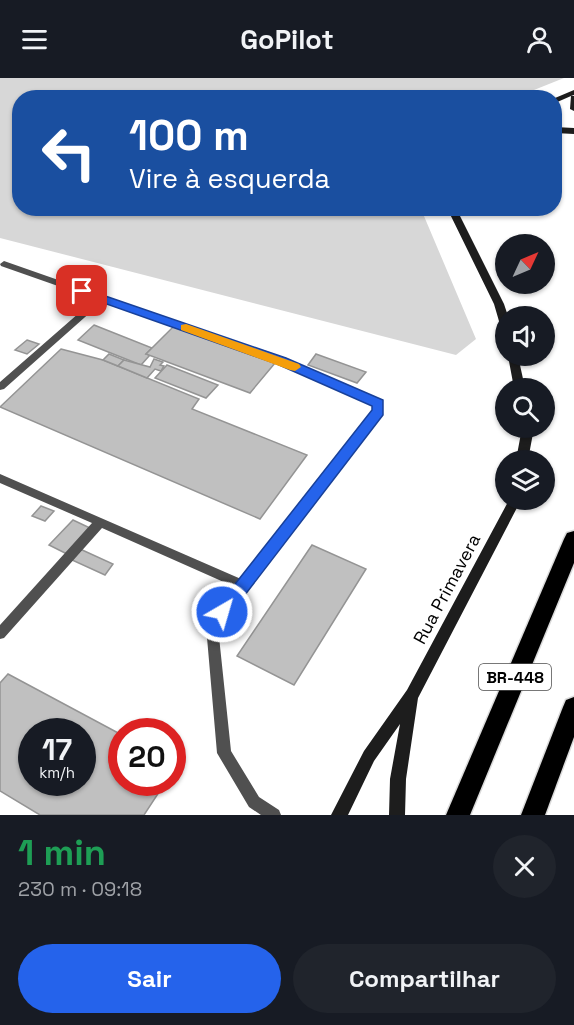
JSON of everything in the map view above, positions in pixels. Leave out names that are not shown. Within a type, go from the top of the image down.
[{"type":"highway","name":"BR-448","points":[[458,815],[574,538]]},
{"type":"highway","points":[[533,815],[574,707]]},
{"type":"main road","points":[[574,99],[574,108]]},
{"type":"main road","points":[[455,216],[500,306]]},
{"type":"main road","name":"Rua Primavera","points":[[339,815],[369,756],[412,695],[510,510]]},
{"type":"main road","name":"Rua Primavera","points":[[397,815],[398,778],[412,695]]},
{"type":"lane","points":[[4,264],[281,361],[378,403],[378,411],[212,626],[224,753],[254,802],[274,815]]},
{"type":"lane","points":[[0,387],[101,298]]},
{"type":"lane","points":[[0,478],[243,585]]},
{"type":"lane","points":[[0,634],[100,522]]},
{"type":"shaded area","points":[[0,78],[564,78],[534,90],[12,90],[12,216],[424,216],[476,339],[456,355],[0,238]]},
{"type":"building","points":[[94,325],[152,348],[146,354],[150,355],[141,365],[78,340]]},
{"type":"building","points":[[174,326],[275,363],[250,393],[146,354]]},
{"type":"building","points":[[27,340],[39,344],[27,354],[15,350]]},
{"type":"building","points":[[61,349],[103,360],[199,399],[192,409],[307,455],[260,519],[0,407]]},
{"type":"building","points":[[109,354],[124,360],[118,366],[103,360]]},
{"type":"building","points":[[316,354],[366,372],[357,383],[308,365]]},
{"type":"building","points":[[154,359],[163,362],[160,365],[164,366],[161,371],[155,369],[147,378],[118,366],[124,360],[150,367]]},
{"type":"building","points":[[167,365],[218,385],[206,398],[155,378]]},
{"type":"building","points":[[41,506],[54,511],[45,521],[32,516]]},
{"type":"building","points":[[73,520],[90,528],[67,554],[49,545]]},
{"type":"building","points":[[312,545],[366,569],[294,685],[237,656]]},
{"type":"building","points":[[80,549],[113,564],[105,575],[72,560]]},
{"type":"building","points":[[8,674],[90,718],[18,718],[18,796],[96,796],[96,721],[108,728],[108,796],[156,796],[144,815],[40,815],[0,791],[0,683]]},
{"type":"slow traffic","points":[[186,328],[295,367]]},
{"type":"route","points":[[82,291],[281,361],[374,400],[380,407],[222,612]]}]
